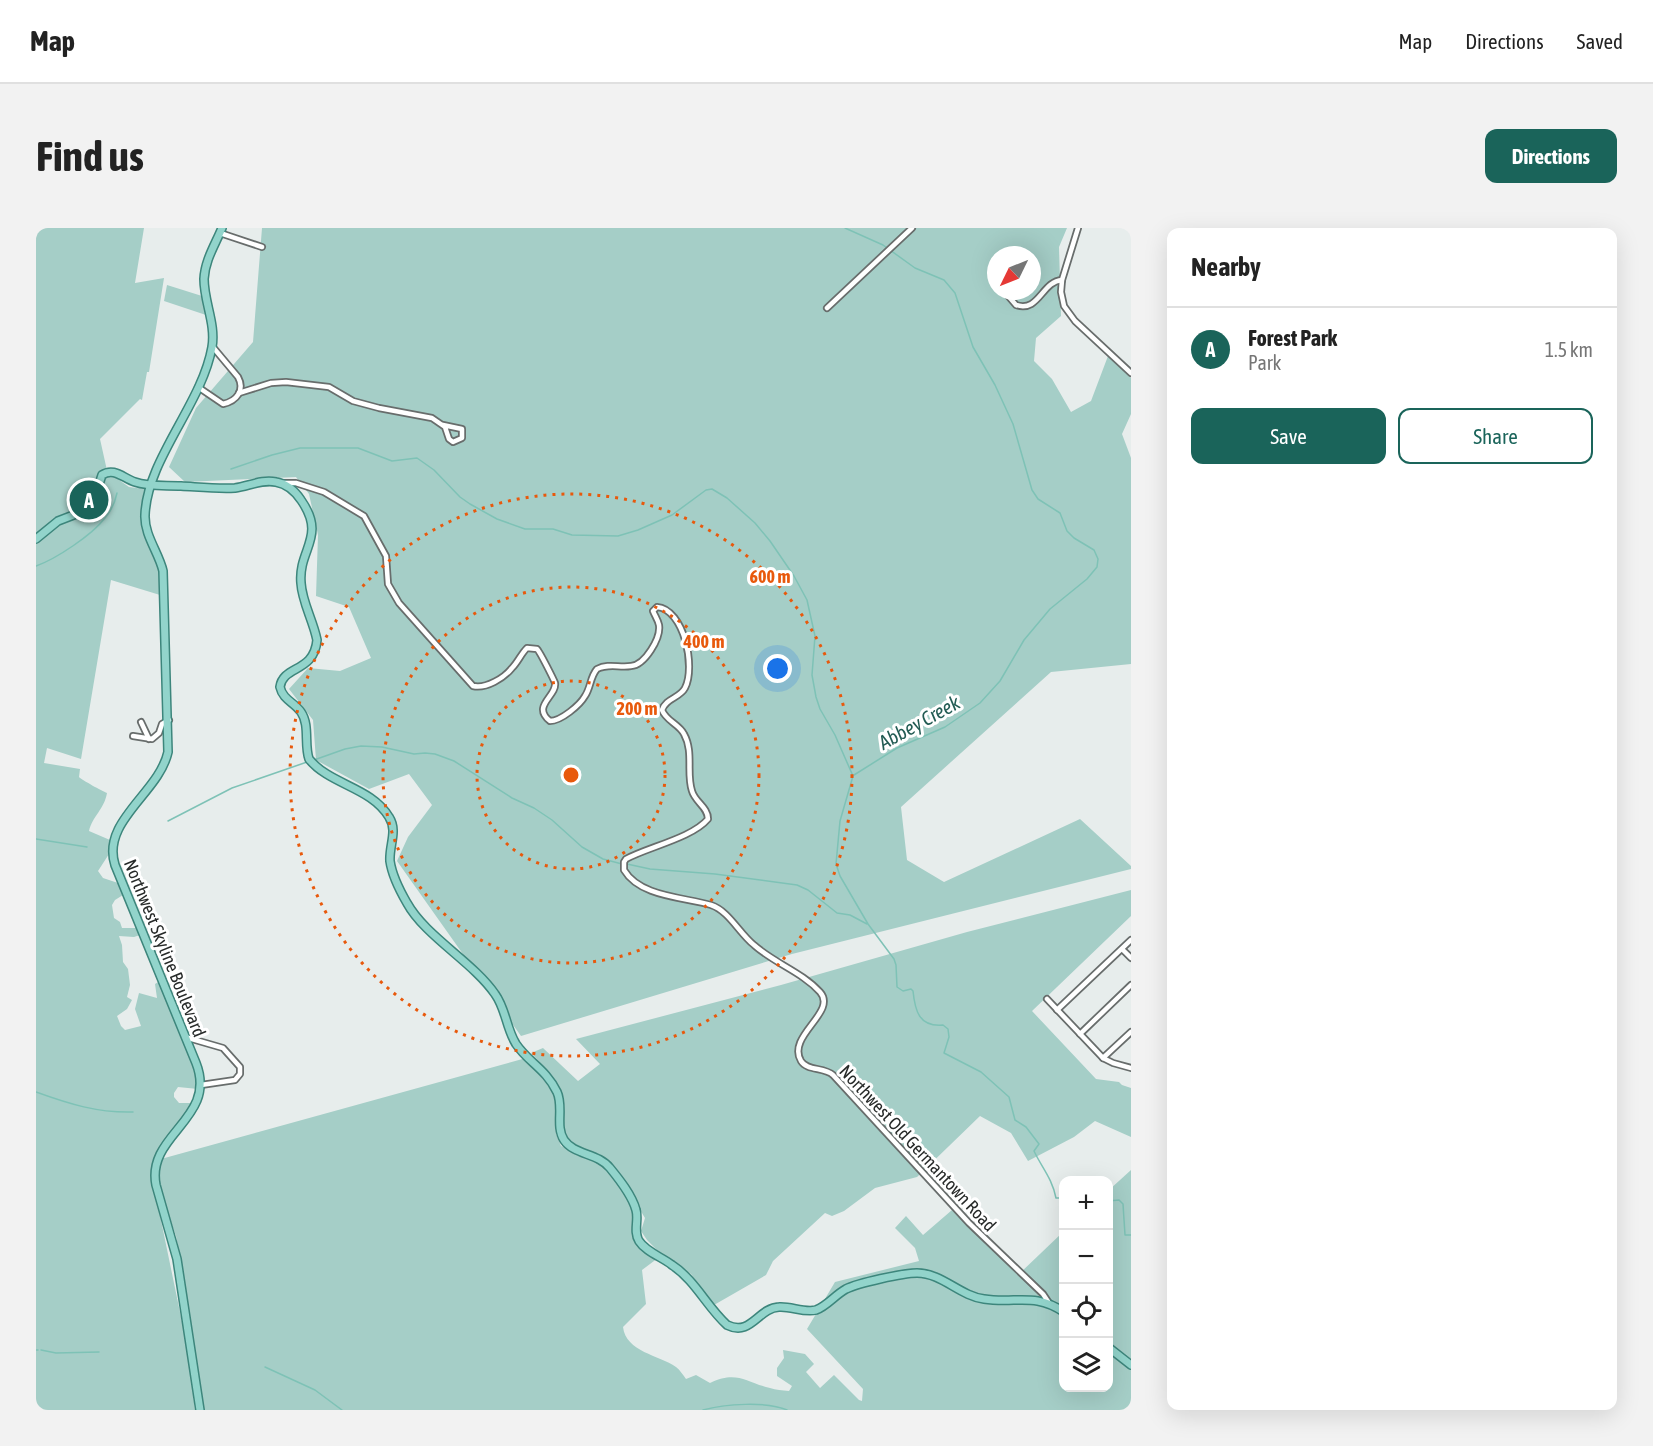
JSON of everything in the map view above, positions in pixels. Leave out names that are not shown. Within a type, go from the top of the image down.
[{"type":"main road","name":"Northwest Skyline Boulevard","points":[[201,1085],[199,1071],[115,865],[112,852],[117,830],[158,776],[168,752],[169,720],[163,571],[146,523],[146,507],[151,485],[207,366],[212,345],[212,332],[205,276],[207,261],[221,230]]},
{"type":"main road","points":[[36,539],[58,520],[88,508],[94,500],[99,481],[105,473],[115,472],[136,483],[151,485],[229,488],[267,481],[281,483],[300,499],[307,510],[312,526],[311,543],[300,578],[301,589],[315,633],[316,647],[306,664],[285,676],[280,687],[285,698],[300,710],[304,718],[309,759],[322,771],[369,797],[389,816],[394,829],[390,861],[406,901],[418,917],[496,995],[516,1044],[545,1073],[558,1095],[560,1129],[563,1138],[572,1148],[603,1160],[612,1170],[635,1208],[636,1230],[641,1243],[679,1270],[725,1323],[735,1328],[749,1326],[762,1314],[774,1308],[815,1310],[850,1287],[916,1273],[937,1277],[979,1298],[1031,1299],[1049,1303],[1059,1309]]},
{"type":"main road","points":[[200,1410],[177,1260],[154,1172],[161,1150],[188,1119],[196,1105],[201,1085]]},
{"type":"main road","points":[[1113,1351],[1131,1365]]},
{"type":"street","points":[[827,308],[912,228]]},
{"type":"street","points":[[1078,228],[1062,280],[1062,299],[1067,313],[1131,373]]},
{"type":"street","points":[[221,230],[262,247]]},
{"type":"street","points":[[1041,295],[1054,281],[1062,280]]},
{"type":"street","points":[[1012,300],[1016,305],[1023,307],[1031,305],[1036,300]]},
{"type":"street","points":[[198,387],[220,403],[233,400],[239,393],[241,386],[238,377],[212,345]]},
{"type":"street","points":[[239,393],[271,383],[286,382],[326,386],[353,401],[432,418],[443,425],[462,429],[462,438],[453,442],[449,439],[443,425]]},
{"type":"street","name":"Northwest Old Germantown Road","points":[[281,483],[296,483],[324,492],[364,516],[386,556],[387,577],[391,591],[473,686],[483,687],[490,684],[511,670],[527,648],[537,649],[555,683],[544,704],[544,714],[550,721],[561,717],[583,699],[597,669],[612,665],[634,666],[645,659],[659,631],[659,622],[653,611],[657,607],[665,610],[675,620],[681,628],[688,650],[687,682],[683,691],[666,703],[662,710],[686,738],[690,754],[691,789],[706,811],[708,819],[676,839],[626,859],[624,870],[637,883],[649,890],[720,909],[757,948],[795,971],[821,993],[824,997],[824,1006],[800,1041],[798,1052],[801,1061],[809,1067],[823,1069],[833,1075],[969,1223],[1043,1294],[1049,1303]]},
{"type":"street","points":[[133,736],[149,739],[157,735],[162,724],[169,720]]},
{"type":"street","points":[[141,722],[149,739]]},
{"type":"street","points":[[1058,1010],[1131,940]]},
{"type":"street","points":[[1122,949],[1131,958]]},
{"type":"street","points":[[1080,1034],[1131,986]]},
{"type":"street","points":[[1047,999],[1104,1058],[1131,1068]]},
{"type":"street","points":[[1104,1058],[1131,1032]]},
{"type":"street","points":[[185,1037],[223,1048],[240,1067],[240,1074],[235,1080],[201,1085]]},
{"type":"green space","points":[[36,228],[144,228],[135,283],[164,278],[149,372],[147,372],[142,400],[140,399],[100,439],[108,475],[112,475],[129,487],[144,489],[142,525],[158,565],[160,595],[111,580],[81,759],[47,748],[44,763],[80,769],[79,777],[107,793],[89,831],[110,840],[109,854],[98,871],[103,878],[118,883],[123,895],[112,905],[114,918],[120,922],[122,928],[137,928],[140,935],[119,936],[123,962],[128,969],[130,985],[127,997],[132,1000],[127,1009],[117,1016],[121,1026],[125,1030],[141,1026],[135,1009],[139,993],[157,998],[155,984],[160,981],[196,1071],[198,1089],[178,1087],[174,1093],[179,1103],[192,1103],[192,1105],[158,1151],[151,1172],[187,1346],[195,1410],[36,1410]]},
{"type":"green space","points":[[262,228],[1067,228],[1059,247],[1061,316],[1036,338],[1034,361],[1052,379],[1071,412],[1091,401],[1108,356],[1131,378],[1131,414],[1122,434],[1131,458],[1131,664],[1051,672],[901,807],[907,860],[944,882],[1080,819],[1131,866],[1131,869],[792,954],[521,1036],[397,861],[408,837],[432,805],[409,774],[369,789],[316,760],[313,720],[289,689],[308,668],[340,671],[371,658],[349,607],[316,596],[318,535],[309,494],[296,477],[185,482],[169,467],[196,408],[253,342]]},
{"type":"green space","points":[[167,285],[202,296],[206,315],[164,301]]},
{"type":"green space","points":[[1131,890],[1131,916],[1032,1011],[1096,1079],[1119,1082],[1131,1088],[1131,1137],[1095,1121],[1074,1137],[1028,1161],[1011,1133],[980,1116],[917,1177],[875,1188],[844,1211],[832,1216],[825,1213],[773,1261],[766,1275],[714,1305],[691,1274],[647,1240],[641,1231],[645,1218],[624,1179],[613,1165],[567,1138],[563,1125],[563,1103],[558,1088],[546,1069],[531,1053],[543,1048],[578,1081],[600,1064],[576,1039],[781,985],[967,932]]},
{"type":"green space","points":[[526,1058],[555,1095],[556,1134],[561,1146],[607,1167],[629,1200],[633,1212],[634,1238],[658,1258],[642,1270],[646,1304],[623,1327],[630,1342],[644,1352],[676,1367],[686,1379],[696,1375],[710,1383],[734,1377],[772,1389],[789,1391],[792,1386],[777,1376],[777,1368],[784,1358],[783,1350],[805,1354],[814,1364],[806,1372],[820,1388],[834,1375],[862,1401],[863,1389],[807,1329],[835,1282],[919,1261],[915,1248],[895,1228],[906,1216],[923,1235],[952,1210],[1018,1275],[1059,1236],[1059,1392],[1113,1392],[1113,1186],[1131,1170],[1131,1410],[203,1410],[176,1236],[158,1178],[161,1159]]},
{"type":"waterway","name":"Abbey Creek","points":[[845,228],[883,245],[915,268],[944,280],[955,293],[973,347],[995,385],[1013,424],[1032,490],[1038,499],[1060,513],[1067,531],[1094,550],[1098,559],[1097,567],[1087,579],[1050,609],[1024,640],[1000,681],[980,703],[945,727],[897,748],[854,775]]},
{"type":"waterway","points":[[231,469],[300,448],[358,448],[392,461],[417,458],[434,470],[460,497],[497,519],[525,529],[553,529],[572,535],[618,536],[638,530],[672,515],[706,490],[712,489],[727,498],[755,523],[770,541],[807,600],[815,636],[812,675],[816,697],[853,776],[840,821],[836,864],[840,876],[868,924],[894,959],[897,987],[903,991],[911,989],[913,991],[917,1011],[923,1020],[935,1025],[943,1025],[948,1029],[949,1037],[944,1053],[981,1072],[1009,1097],[1015,1120],[1026,1127],[1039,1144],[1034,1151],[1056,1198],[1059,1198]]},
{"type":"waterway","points":[[36,566],[63,552],[92,532],[110,512],[117,493]]},
{"type":"waterway","points":[[314,760],[361,746],[382,747],[414,754],[435,754],[454,761],[512,798],[534,808],[552,820],[582,847],[603,859],[622,864]]},
{"type":"waterway","points":[[168,821],[232,788],[307,762]]},
{"type":"waterway","points":[[36,839],[87,847]]},
{"type":"waterway","points":[[627,864],[650,869],[715,874],[797,885],[808,890],[837,913],[850,915],[867,924]]},
{"type":"waterway","points":[[36,1092],[84,1107],[133,1112]]},
{"type":"waterway","name":"Abbey Creek","points":[[1113,1201],[1119,1200],[1123,1204],[1125,1235],[1131,1235]]},
{"type":"waterway","points":[[41,1350],[56,1353],[99,1352]]},
{"type":"waterway","points":[[265,1367],[315,1390],[342,1410]]},
{"type":"waterway","points":[[703,1410],[745,1404],[768,1405],[787,1410]]},
{"type":"place","name":"Forest Park","points":[[89,500]]}]
